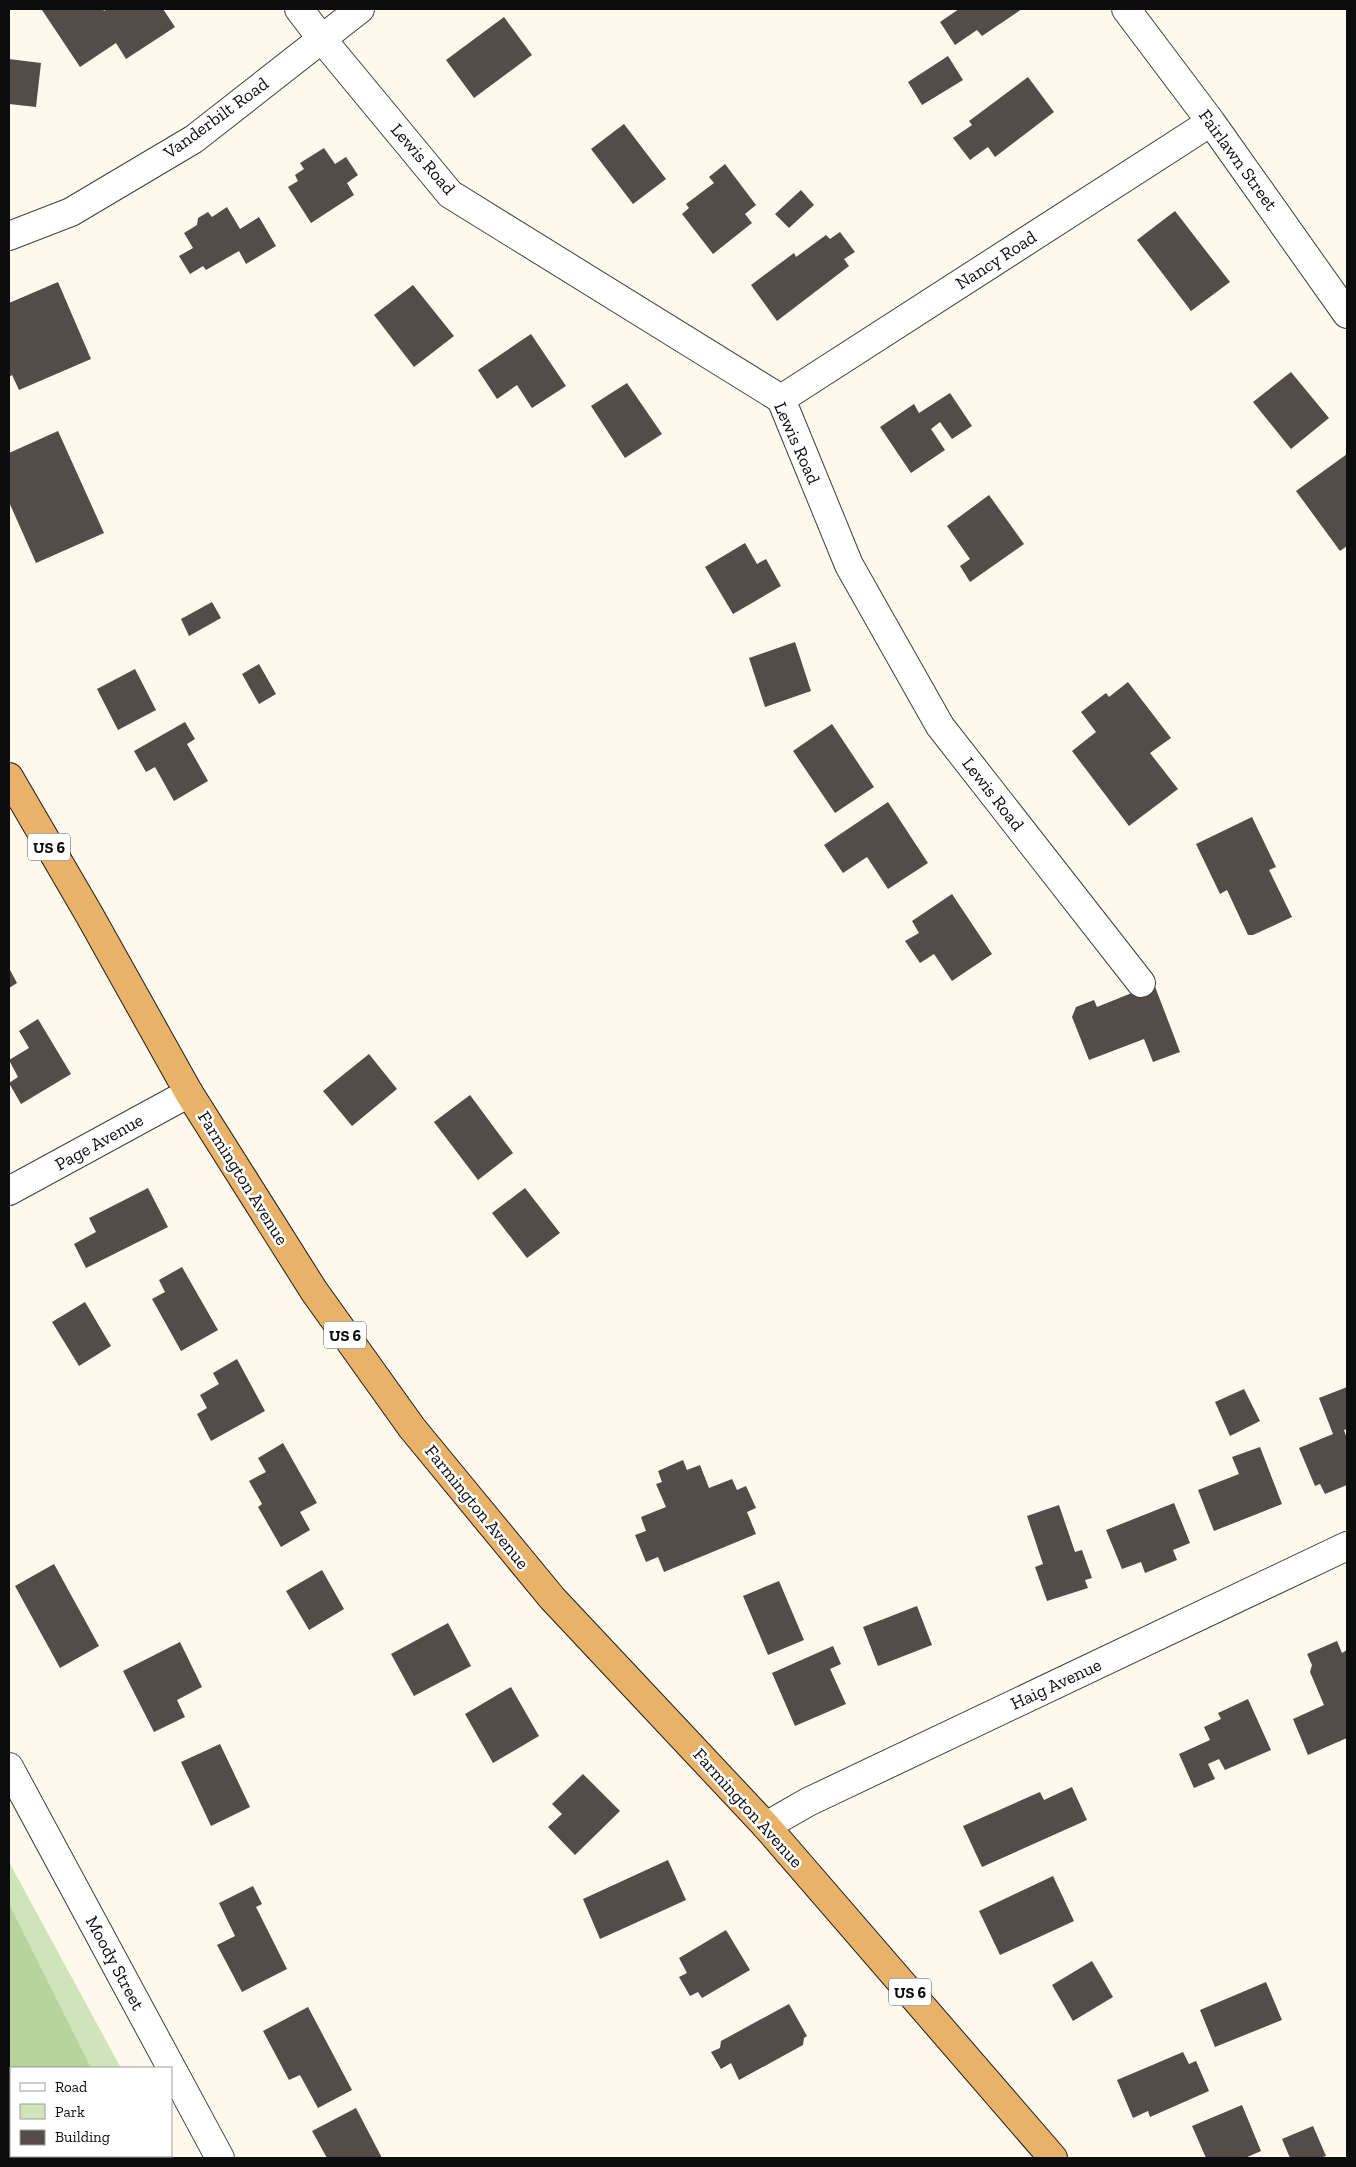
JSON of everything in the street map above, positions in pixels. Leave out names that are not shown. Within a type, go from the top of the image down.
[{"type":"highway","name":"Farmington Avenue","points":[[9,777],[189,1092],[314,1291],[412,1428],[552,1598],[766,1826],[1053,2158]]},
{"type":"street","name":"Lewis Road","points":[[299,9],[450,194],[781,399],[849,564],[940,726],[1141,983]]},
{"type":"street","name":"Vanderbilt Road","points":[[9,236],[71,212],[194,139],[360,9]]},
{"type":"street","name":"Fairlawn Street","points":[[1126,9],[1211,122],[1347,314]]},
{"type":"street","name":"Nancy Road","points":[[781,399],[1211,122]]},
{"type":"street","name":"Page Avenue","points":[[9,1191],[189,1092]]},
{"type":"street","name":"Haig Avenue","points":[[766,1826],[808,1802],[1347,1546]]},
{"type":"street","name":"Moody Street","points":[[9,1767],[171,2067]]},
{"type":"street","name":"Moody Street","points":[[172,2069],[220,2158]]},
{"type":"green space","points":[[9,1862],[120,2067],[10,2067],[10,2157],[169,2158],[9,2158]]},
{"type":"green space","points":[[9,1904],[90,2067],[10,2067],[10,2157],[136,2158],[9,2158]]},
{"type":"building","points":[[103,9],[104,11],[107,9],[163,9],[175,27],[126,59],[116,43],[80,67],[42,10]]},
{"type":"building","points":[[959,9],[1022,9],[982,36],[977,30],[955,45],[940,22]]},
{"type":"building","points":[[504,17],[532,55],[474,98],[446,60]]},
{"type":"building","points":[[948,56],[963,80],[922,105],[908,82]]},
{"type":"building","points":[[9,59],[41,63],[36,107],[9,104]]},
{"type":"building","points":[[1028,77],[1054,112],[995,157],[988,147],[970,160],[953,138],[972,125],[969,121]]},
{"type":"building","points":[[624,124],[666,179],[633,204],[591,149]]},
{"type":"building","points":[[324,148],[335,164],[346,157],[358,175],[347,183],[354,195],[311,223],[288,187],[298,181],[295,175],[304,169],[300,163]]},
{"type":"building","points":[[725,164],[756,205],[745,214],[752,223],[713,254],[682,214],[689,208],[686,204],[714,183],[709,177]]},
{"type":"building","points":[[801,190],[814,205],[789,228],[775,214]]},
{"type":"building","points":[[227,207],[240,229],[259,217],[276,246],[246,264],[239,251],[206,270],[203,266],[190,274],[179,256],[193,248],[184,233],[197,225],[198,218],[208,212],[212,217]]},
{"type":"building","points":[[1175,211],[1230,282],[1191,311],[1137,240]]},
{"type":"building","points":[[840,232],[855,252],[844,259],[849,266],[777,321],[751,285],[794,253],[796,257],[826,235],[830,239]]},
{"type":"building","points":[[58,282],[91,359],[19,390],[12,375],[9,377],[9,303]]},
{"type":"building","points":[[413,285],[454,336],[414,367],[374,315]]},
{"type":"building","points":[[531,334],[566,386],[532,408],[517,385],[497,399],[478,370]]},
{"type":"building","points":[[1291,372],[1329,418],[1291,449],[1253,402]]},
{"type":"building","points":[[627,383],[662,434],[625,458],[591,406]]},
{"type":"building","points":[[950,393],[972,426],[952,439],[940,422],[931,429],[945,450],[911,473],[880,427],[914,404],[919,413]]},
{"type":"building","points":[[58,431],[104,533],[36,563],[9,502],[9,453]]},
{"type":"building","points":[[1347,454],[1347,546],[1340,551],[1296,491]]},
{"type":"building","points":[[989,495],[1024,544],[970,582],[960,566],[970,559],[947,526]]},
{"type":"building","points":[[745,543],[757,564],[766,559],[781,586],[733,614],[705,567]]},
{"type":"building","points":[[212,602],[221,618],[189,636],[181,619]]},
{"type":"building","points":[[795,642],[811,691],[765,707],[749,658]]},
{"type":"building","points":[[259,664],[276,694],[259,704],[242,674]]},
{"type":"building","points":[[135,669],[156,710],[118,730],[97,689]]},
{"type":"building","points":[[1128,682],[1171,738],[1150,753],[1178,789],[1129,826],[1072,751],[1096,732],[1081,712],[1106,693],[1109,697]]},
{"type":"building","points":[[185,722],[195,739],[187,744],[208,781],[174,801],[155,767],[146,772],[134,751]]},
{"type":"building","points":[[832,724],[874,787],[835,813],[793,751]]},
{"type":"building","points":[[888,802],[928,863],[888,889],[867,857],[843,873],[824,845]]},
{"type":"building","points":[[1252,817],[1276,867],[1269,870],[1292,917],[1253,935],[1248,935],[1227,890],[1220,894],[1196,844]]},
{"type":"building","points":[[952,894],[992,954],[952,981],[934,954],[920,963],[905,941],[919,933],[912,921]]},
{"type":"building","points":[[9,968],[17,983],[9,988]]},
{"type":"building","points":[[1154,984],[1180,1052],[1153,1062],[1144,1039],[1089,1060],[1072,1017],[1076,1007],[1094,1000],[1097,1007]]},
{"type":"building","points":[[38,1019],[71,1074],[21,1104],[9,1083],[18,1077],[9,1060],[29,1048],[19,1031]]},
{"type":"building","points":[[369,1054],[397,1089],[352,1126],[323,1091]]},
{"type":"building","points":[[470,1095],[513,1153],[478,1180],[434,1122]]},
{"type":"building","points":[[148,1188],[168,1227],[86,1268],[74,1244],[96,1232],[89,1218]]},
{"type":"building","points":[[525,1188],[560,1233],[527,1258],[492,1213]]},
{"type":"building","points":[[182,1267],[218,1330],[181,1351],[152,1299],[165,1292],[159,1280]]},
{"type":"building","points":[[85,1302],[111,1346],[79,1366],[52,1322]]},
{"type":"building","points":[[237,1359],[265,1411],[211,1441],[197,1414],[207,1408],[200,1395],[219,1384],[213,1373]]},
{"type":"building","points":[[1347,1387],[1347,1429],[1344,1430],[1347,1439],[1347,1485],[1325,1494],[1320,1484],[1315,1486],[1299,1448],[1333,1434],[1319,1398]]},
{"type":"building","points":[[1244,1389],[1260,1421],[1230,1436],[1215,1402]]},
{"type":"building","points":[[283,1443],[317,1503],[300,1512],[310,1530],[281,1547],[258,1507],[262,1504],[249,1481],[266,1472],[258,1458]]},
{"type":"building","points":[[1260,1447],[1282,1504],[1214,1531],[1198,1490],[1239,1474],[1232,1457]]},
{"type":"building","points":[[683,1460],[687,1470],[700,1465],[709,1488],[732,1479],[737,1490],[746,1486],[756,1508],[747,1512],[756,1534],[664,1572],[658,1557],[646,1562],[635,1535],[646,1531],[641,1517],[666,1507],[656,1484],[662,1482],[658,1471]]},
{"type":"building","points":[[1174,1503],[1190,1543],[1173,1550],[1177,1560],[1145,1573],[1141,1562],[1122,1569],[1106,1530]]},
{"type":"building","points":[[1059,1505],[1075,1552],[1082,1550],[1092,1578],[1085,1580],[1088,1588],[1047,1601],[1035,1567],[1043,1564],[1027,1516]]},
{"type":"building","points":[[54,1564],[99,1646],[60,1668],[15,1586]]},
{"type":"building","points":[[322,1570],[344,1609],[309,1630],[286,1591]]},
{"type":"building","points":[[779,1581],[804,1640],[768,1655],[743,1596]]},
{"type":"building","points":[[917,1606],[932,1645],[878,1666],[863,1627]]},
{"type":"building","points":[[448,1623],[471,1666],[414,1696],[391,1654]]},
{"type":"building","points":[[1337,1641],[1342,1653],[1347,1650],[1347,1738],[1308,1755],[1293,1719],[1324,1705],[1310,1672],[1312,1665],[1307,1654]]},
{"type":"building","points":[[180,1642],[202,1687],[177,1700],[185,1717],[154,1732],[123,1671]]},
{"type":"building","points":[[833,1646],[841,1664],[830,1669],[846,1704],[795,1726],[772,1673]]},
{"type":"building","points":[[511,1687],[539,1736],[493,1763],[465,1714]]},
{"type":"building","points":[[1248,1699],[1271,1750],[1225,1770],[1219,1759],[1208,1764],[1215,1779],[1194,1788],[1179,1754],[1210,1740],[1204,1727],[1221,1719],[1218,1713]]},
{"type":"building","points":[[220,1744],[250,1807],[211,1826],[181,1762]]},
{"type":"building","points":[[583,1774],[620,1811],[575,1855],[548,1827],[562,1814],[552,1804]]},
{"type":"building","points":[[1072,1787],[1087,1820],[982,1867],[963,1826],[1040,1792],[1044,1800]]},
{"type":"building","points":[[668,1860],[686,1900],[600,1939],[583,1899]]},
{"type":"building","points":[[1053,1876],[1074,1921],[1000,1955],[979,1911]]},
{"type":"building","points":[[253,1886],[262,1904],[256,1907],[287,1969],[242,1992],[217,1945],[235,1936],[219,1903]]},
{"type":"building","points":[[726,1930],[750,1970],[702,1998],[698,1992],[690,1996],[679,1977],[687,1973],[679,1958]]},
{"type":"building","points":[[1092,1961],[1113,1997],[1073,2021],[1052,1985]]},
{"type":"building","points":[[1266,1982],[1282,2020],[1215,2047],[1200,2010]]},
{"type":"building","points":[[789,2004],[807,2036],[804,2038],[803,2045],[739,2080],[731,2063],[721,2069],[711,2052],[720,2048],[721,2041]]},
{"type":"building","points":[[308,2007],[352,2090],[318,2108],[300,2075],[289,2080],[263,2031]]},
{"type":"building","points":[[1183,2052],[1189,2064],[1196,2061],[1209,2091],[1150,2117],[1148,2111],[1133,2118],[1117,2080]]},
{"type":"building","points":[[1242,2105],[1261,2151],[1245,2158],[1206,2158],[1192,2126]]},
{"type":"building","points":[[356,2108],[382,2158],[327,2158],[312,2131]]},
{"type":"building","points":[[1313,2126],[1326,2156],[1319,2158],[1290,2158],[1282,2139]]}]
